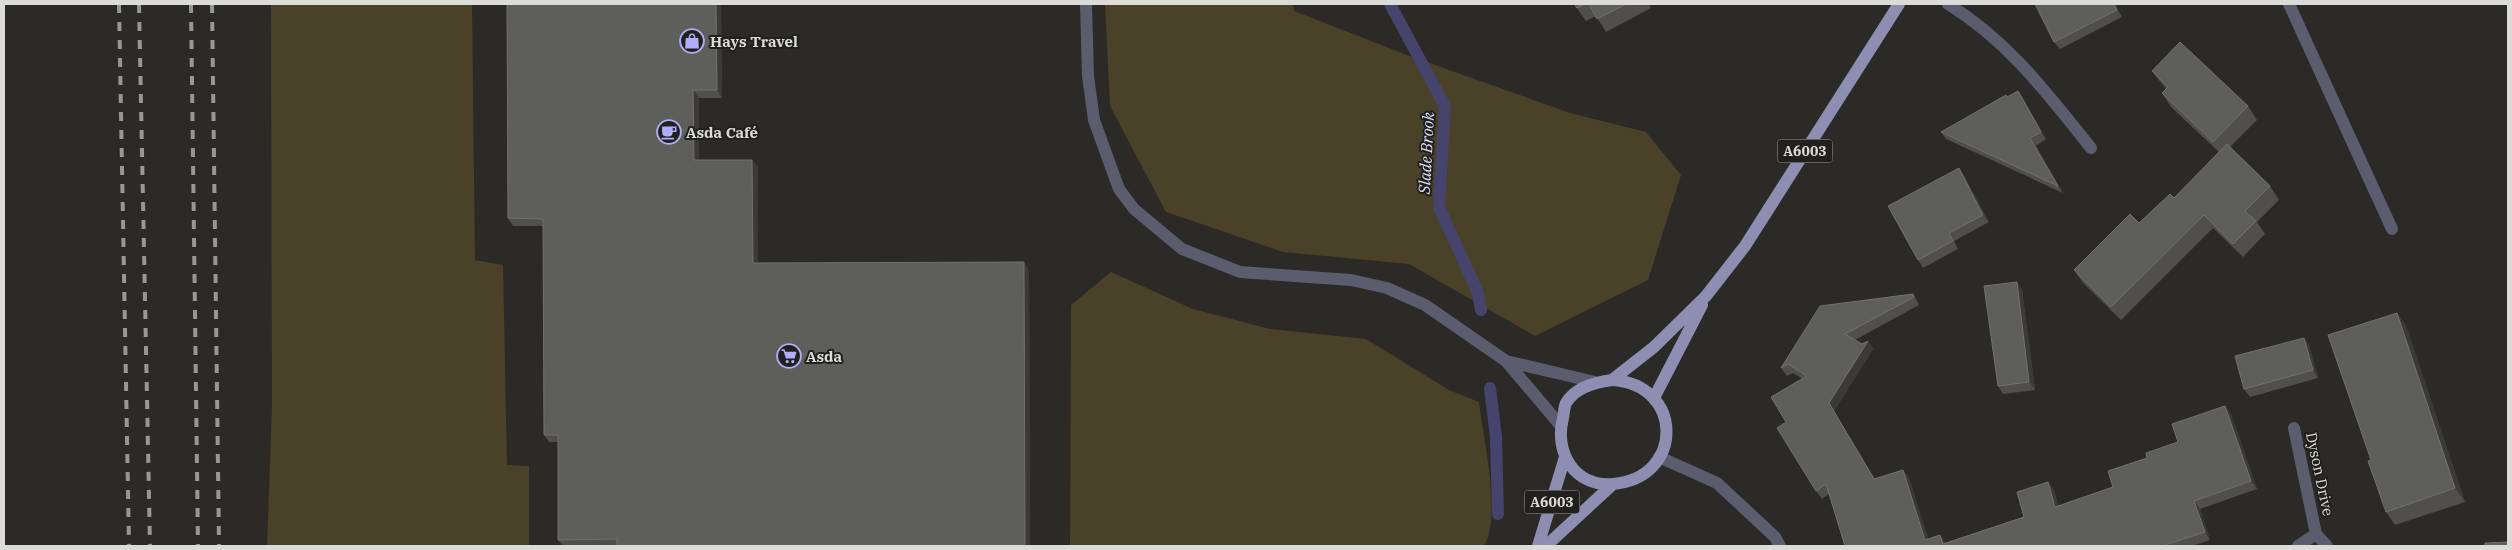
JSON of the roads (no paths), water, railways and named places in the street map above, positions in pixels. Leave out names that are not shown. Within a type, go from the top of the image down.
[{"type":"main road","name":"A6003","points":[[1612,380],[1654,347],[1706,296],[1745,246],[1899,4]]},
{"type":"main road","name":"A6003","points":[[1654,398],[1706,296]]},
{"type":"main road","points":[[1612,380],[1631,383],[1654,398],[1666,421],[1667,445],[1650,470],[1634,479],[1613,484],[1592,482],[1576,474],[1565,458],[1561,442],[1561,426],[1566,404],[1579,391],[1595,382],[1612,380]]},
{"type":"main road","name":"A6003","points":[[1538,546],[1565,458]]},
{"type":"main road","name":"A6003","points":[[1546,546],[1613,484]]},
{"type":"street","points":[[1086,4],[1088,76],[1094,120],[1119,189],[1134,209],[1182,249],[1240,272],[1351,280],[1387,288],[1426,305],[1506,361],[1561,426]]},
{"type":"street","points":[[1948,4],[1976,21],[2027,68],[2091,148]]},
{"type":"street","points":[[2289,4],[2392,229]]},
{"type":"street","points":[[1506,361],[1595,382]]},
{"type":"street","name":"Dyson Drive","points":[[2294,428],[2316,534],[2298,546]]},
{"type":"street","points":[[1659,457],[1717,483],[1775,537],[1780,546]]},
{"type":"street","points":[[2316,534],[2327,546]]},
{"type":"waterway","name":"Slade Brook","points":[[1390,4],[1445,106],[1439,207],[1478,293],[1481,310]]},
{"type":"waterway","name":"Slade Brook","points":[[1490,388],[1496,437],[1498,514]]},
{"type":"railway","points":[[119,4],[129,546]]},
{"type":"railway","points":[[139,4],[150,546]]},
{"type":"railway","points":[[191,4],[198,546]]},
{"type":"railway","points":[[212,4],[219,546]]},
{"type":"place","name":"Hays Travel","points":[[692,41]]},
{"type":"place","name":"Asda Café","points":[[669,132]]},
{"type":"place","name":"Asda","points":[[789,356]]}]
